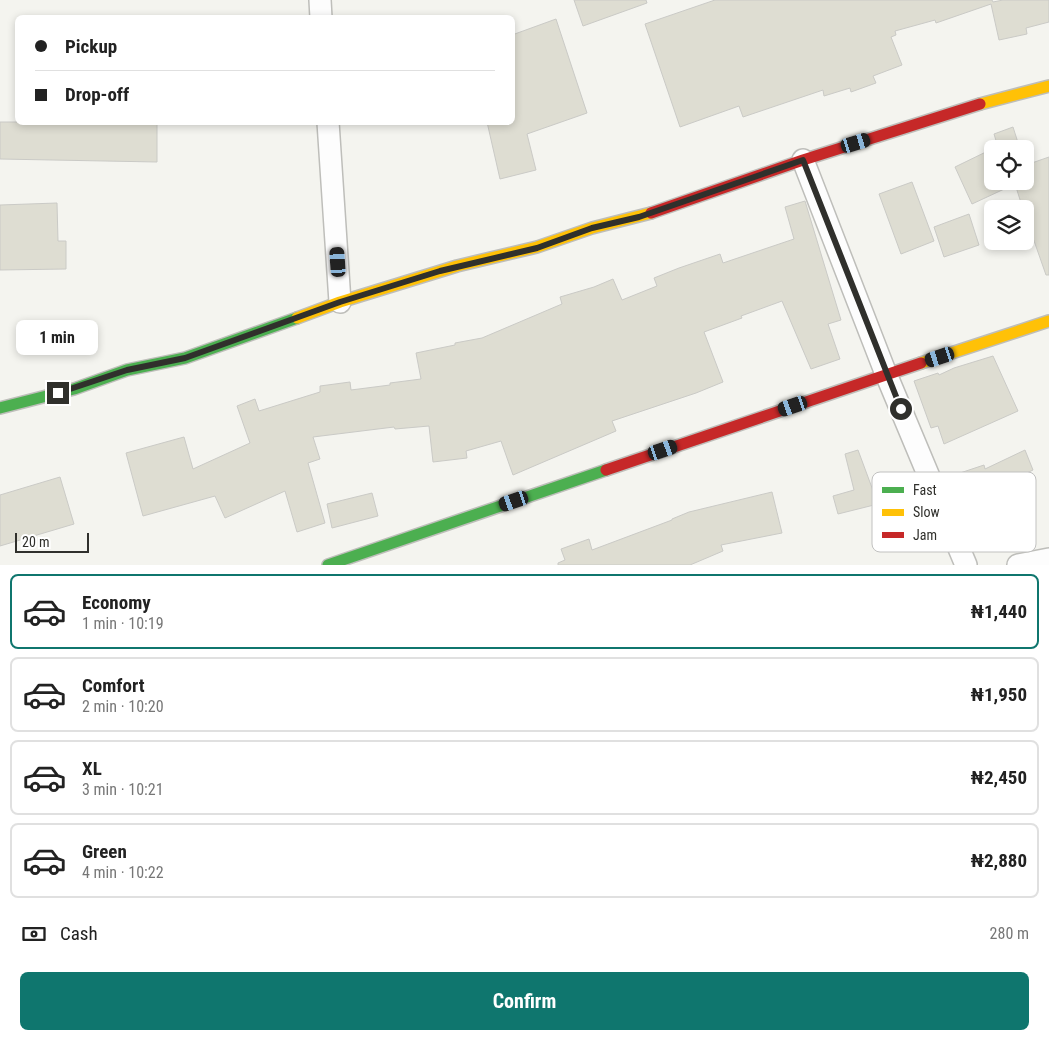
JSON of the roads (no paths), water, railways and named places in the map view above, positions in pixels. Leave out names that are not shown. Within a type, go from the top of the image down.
[{"type":"street","points":[[320,0],[321,15]]},
{"type":"street","points":[[0,408],[74,389],[127,370],[185,358],[340,302],[457,266],[537,248],[592,228],[639,217],[803,160],[981,104],[1049,86]]},
{"type":"street","points":[[328,125],[340,302]]},
{"type":"street","points":[[803,160],[886,374],[927,472]]},
{"type":"street","points":[[328,565],[886,374],[1049,322]]},
{"type":"street","points":[[961,552],[966,565]]},
{"type":"street","points":[[1018,565],[1049,559]]}]
